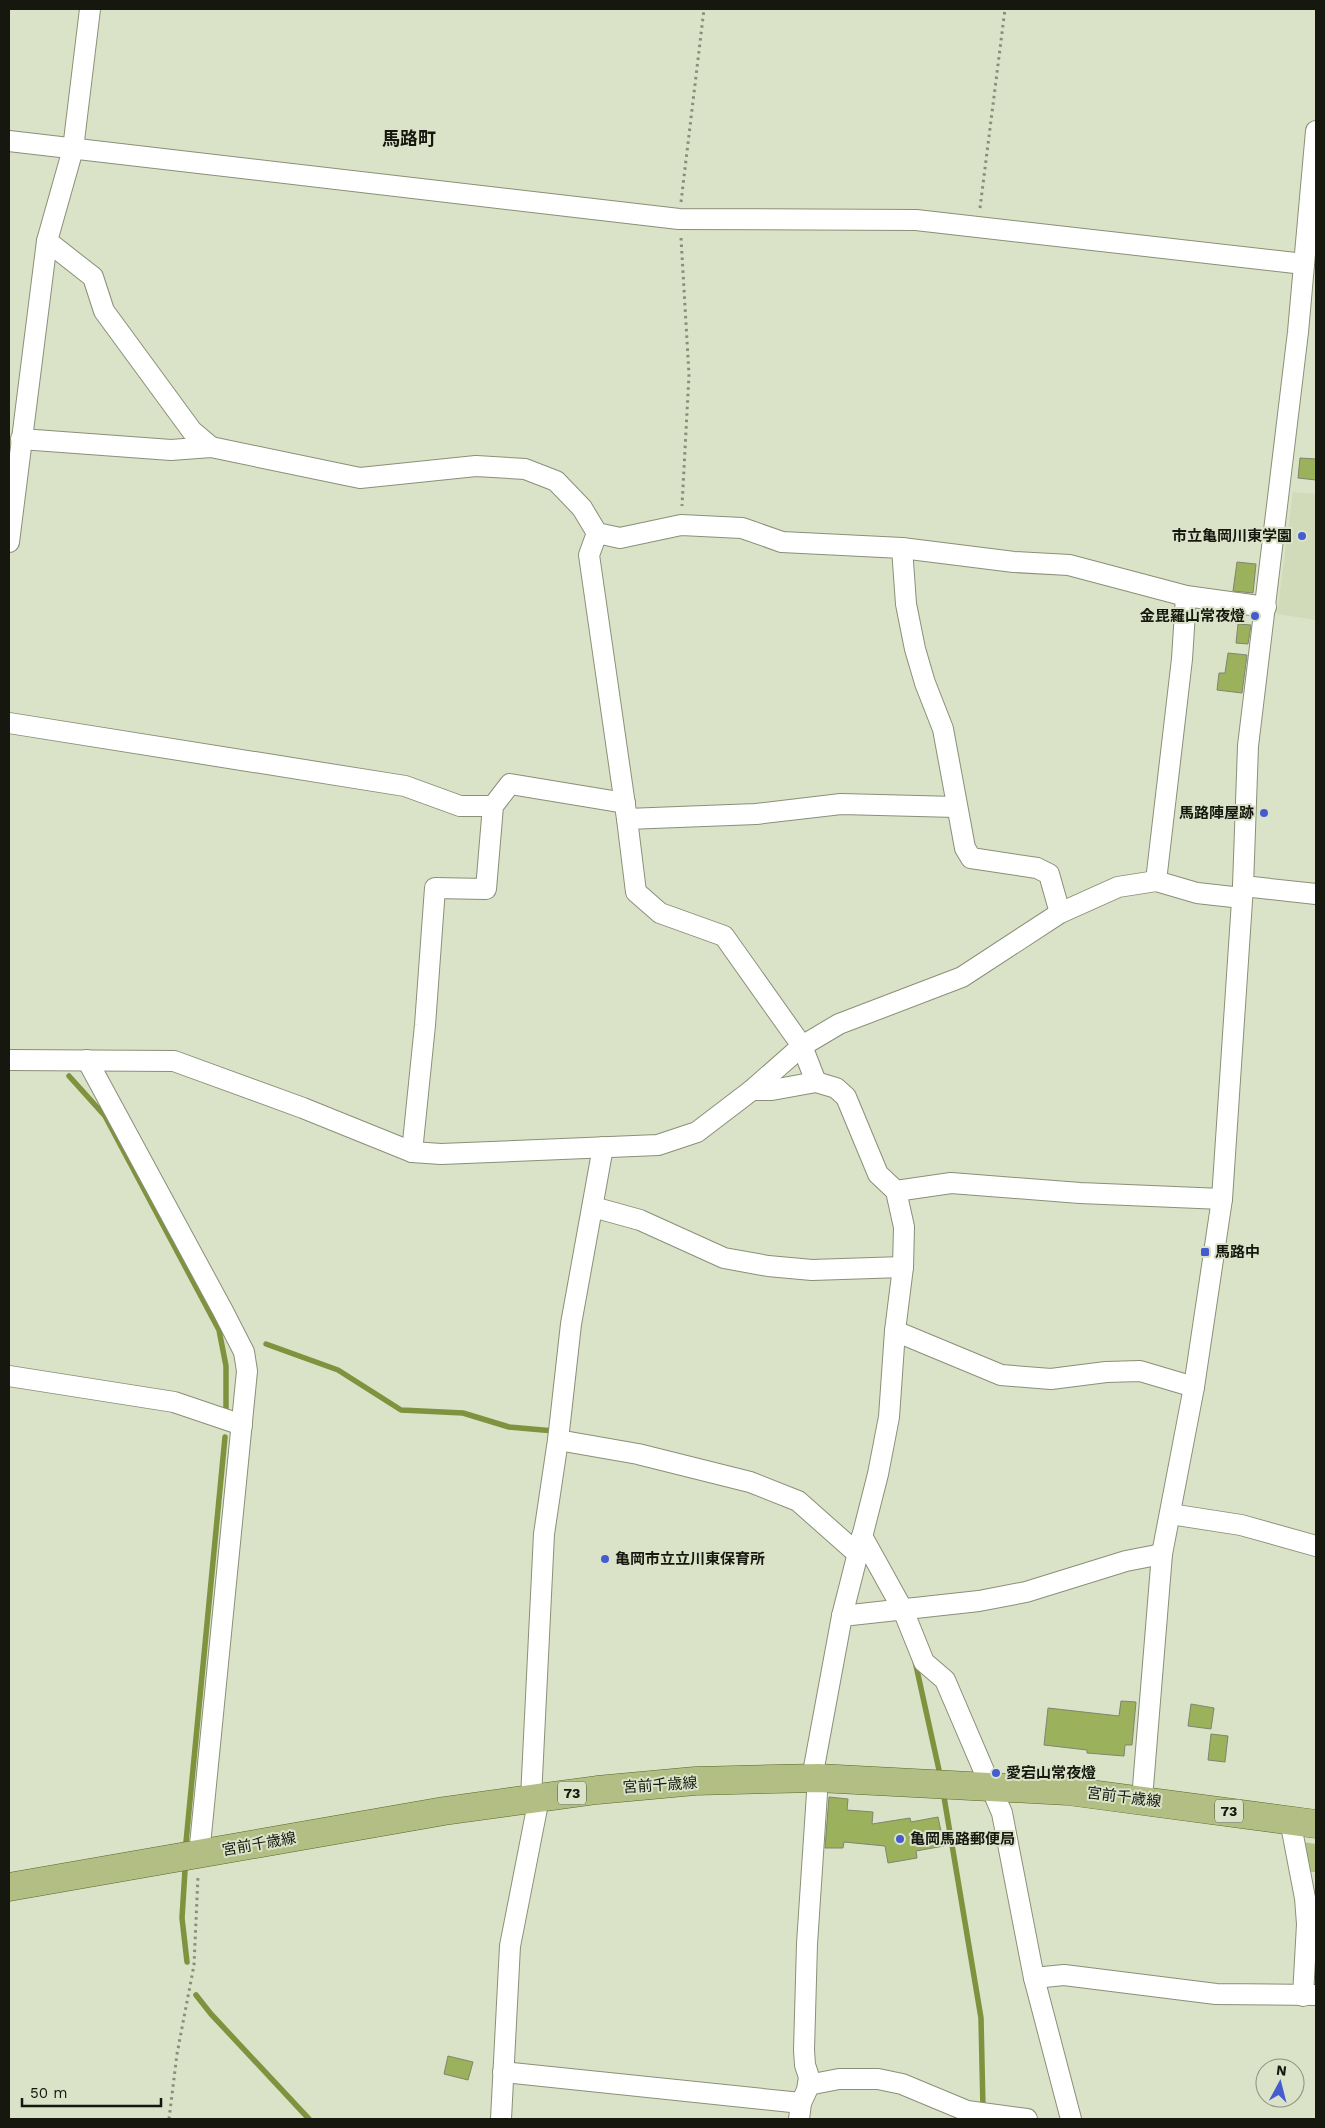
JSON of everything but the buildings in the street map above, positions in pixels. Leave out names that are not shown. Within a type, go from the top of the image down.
[{"type":"main road","name":"宮前千歳線","points":[[9,1887],[444,1811],[598,1790],[694,1781],[815,1778],[1068,1790],[1303,1822]]},
{"type":"street","points":[[9,542],[47,241],[73,149],[90,9]]},
{"type":"street","points":[[1142,1799],[1162,1554],[1194,1387],[1222,1199],[1242,892],[1248,746],[1297,342],[1316,131]]},
{"type":"street","points":[[9,141],[679,219],[916,220],[1304,264]]},
{"type":"street","points":[[47,241],[93,277],[104,311],[192,431],[211,448]]},
{"type":"street","points":[[21,439],[171,450],[211,448],[360,478],[476,466],[525,469],[556,482],[582,508],[597,532],[620,538],[681,525],[742,528],[782,542],[902,548],[1014,562],[1070,566],[1186,596],[1266,607]]},
{"type":"street","points":[[597,532],[589,555],[636,892],[660,913],[724,936],[802,1046],[816,1082]]},
{"type":"street","points":[[902,548],[906,604],[915,649],[925,683],[943,729],[965,848],[971,858],[1037,868],[1049,874],[1060,913]]},
{"type":"street","points":[[1156,880],[1182,659],[1186,596]]},
{"type":"street","points":[[9,723],[405,786],[460,806],[493,806]]},
{"type":"street","points":[[412,1152],[425,1025],[434,888],[486,889],[493,806],[510,784],[626,811],[756,814],[841,804],[956,807]]},
{"type":"street","points":[[9,1060],[174,1061],[303,1108],[412,1152],[441,1154],[658,1145],[697,1132],[752,1090],[802,1046],[839,1024],[962,977],[1060,913],[1118,887],[1156,880],[1197,893],[1316,894]]},
{"type":"street","points":[[87,1060],[244,1352],[247,1371],[199,1855]]},
{"type":"street","points":[[752,1090],[772,1090],[816,1082],[836,1088],[846,1097],[878,1174],[896,1191],[904,1227],[903,1267],[895,1331],[889,1417],[878,1474],[842,1616],[815,1778],[804,2050],[804,2065],[809,2077],[803,2102]]},
{"type":"street","points":[[501,2119],[510,1946],[535,1798],[544,1534],[558,1440],[571,1324],[603,1147]]},
{"type":"street","points":[[896,1191],[951,1184],[1080,1193],[1222,1199]]},
{"type":"street","points":[[593,1207],[640,1220],[724,1258],[768,1266],[812,1270],[903,1267]]},
{"type":"street","points":[[895,1331],[1001,1375],[1051,1379],[1106,1372],[1140,1371],[1194,1387]]},
{"type":"street","points":[[9,1376],[174,1402],[242,1425]]},
{"type":"street","points":[[558,1440],[638,1454],[750,1482],[798,1501],[860,1545],[903,1610],[924,1662],[945,1680],[1002,1813],[1034,1978],[1071,2119]]},
{"type":"street","points":[[1170,1514],[1241,1525],[1316,1546]]},
{"type":"street","points":[[842,1616],[979,1601],[1026,1592],[1126,1561],[1162,1554]]},
{"type":"street","points":[[1034,1978],[1064,1975],[1216,1994],[1310,1995],[1303,1822]]},
{"type":"street","points":[[503,2072],[803,2102],[839,2079],[878,2079],[902,2084],[967,2111],[1027,2119]]},
{"type":"path","points":[[681,525],[689,374],[679,219],[704,9]]},
{"type":"path","points":[[978,226],[1005,9]]},
{"type":"path","points":[[169,2119],[176,2054],[194,1965],[199,1855]]},
{"type":"shaded area","name":"市立亀岡川東学園","points":[[1293,492],[1316,494],[1316,620],[1277,614]]},
{"type":"green space","points":[[1302,1842],[1316,1844],[1316,1872],[1306,1872]]},
{"type":"waterway","points":[[69,1076],[105,1116],[219,1330],[226,1366],[226,1408]]},
{"type":"waterway","points":[[266,1344],[338,1370],[401,1410],[463,1413],[509,1427],[554,1431]]},
{"type":"waterway","points":[[186,1842],[225,1437]]},
{"type":"waterway","points":[[915,1661],[939,1770]]},
{"type":"waterway","points":[[944,1797],[981,2018],[983,2109]]},
{"type":"waterway","points":[[185,1870],[182,1918],[187,1962]]},
{"type":"waterway","points":[[196,1995],[211,2014],[309,2119]]},
{"type":"place","name":"市立亀岡川東学園","points":[[1302,536]]},
{"type":"place","name":"金毘羅山常夜燈","points":[[1255,616]]},
{"type":"place","name":"馬路陣屋跡","points":[[1264,813]]},
{"type":"place","name":"馬路中","points":[[1205,1252]]},
{"type":"place","name":"亀岡市立立川東保育所","points":[[605,1559]]},
{"type":"place","name":"愛宕山常夜燈","points":[[996,1773]]},
{"type":"place","name":"亀岡馬路郵便局","points":[[900,1839]]},
{"type":"district","name":"馬路町","points":[[409,138]]}]
